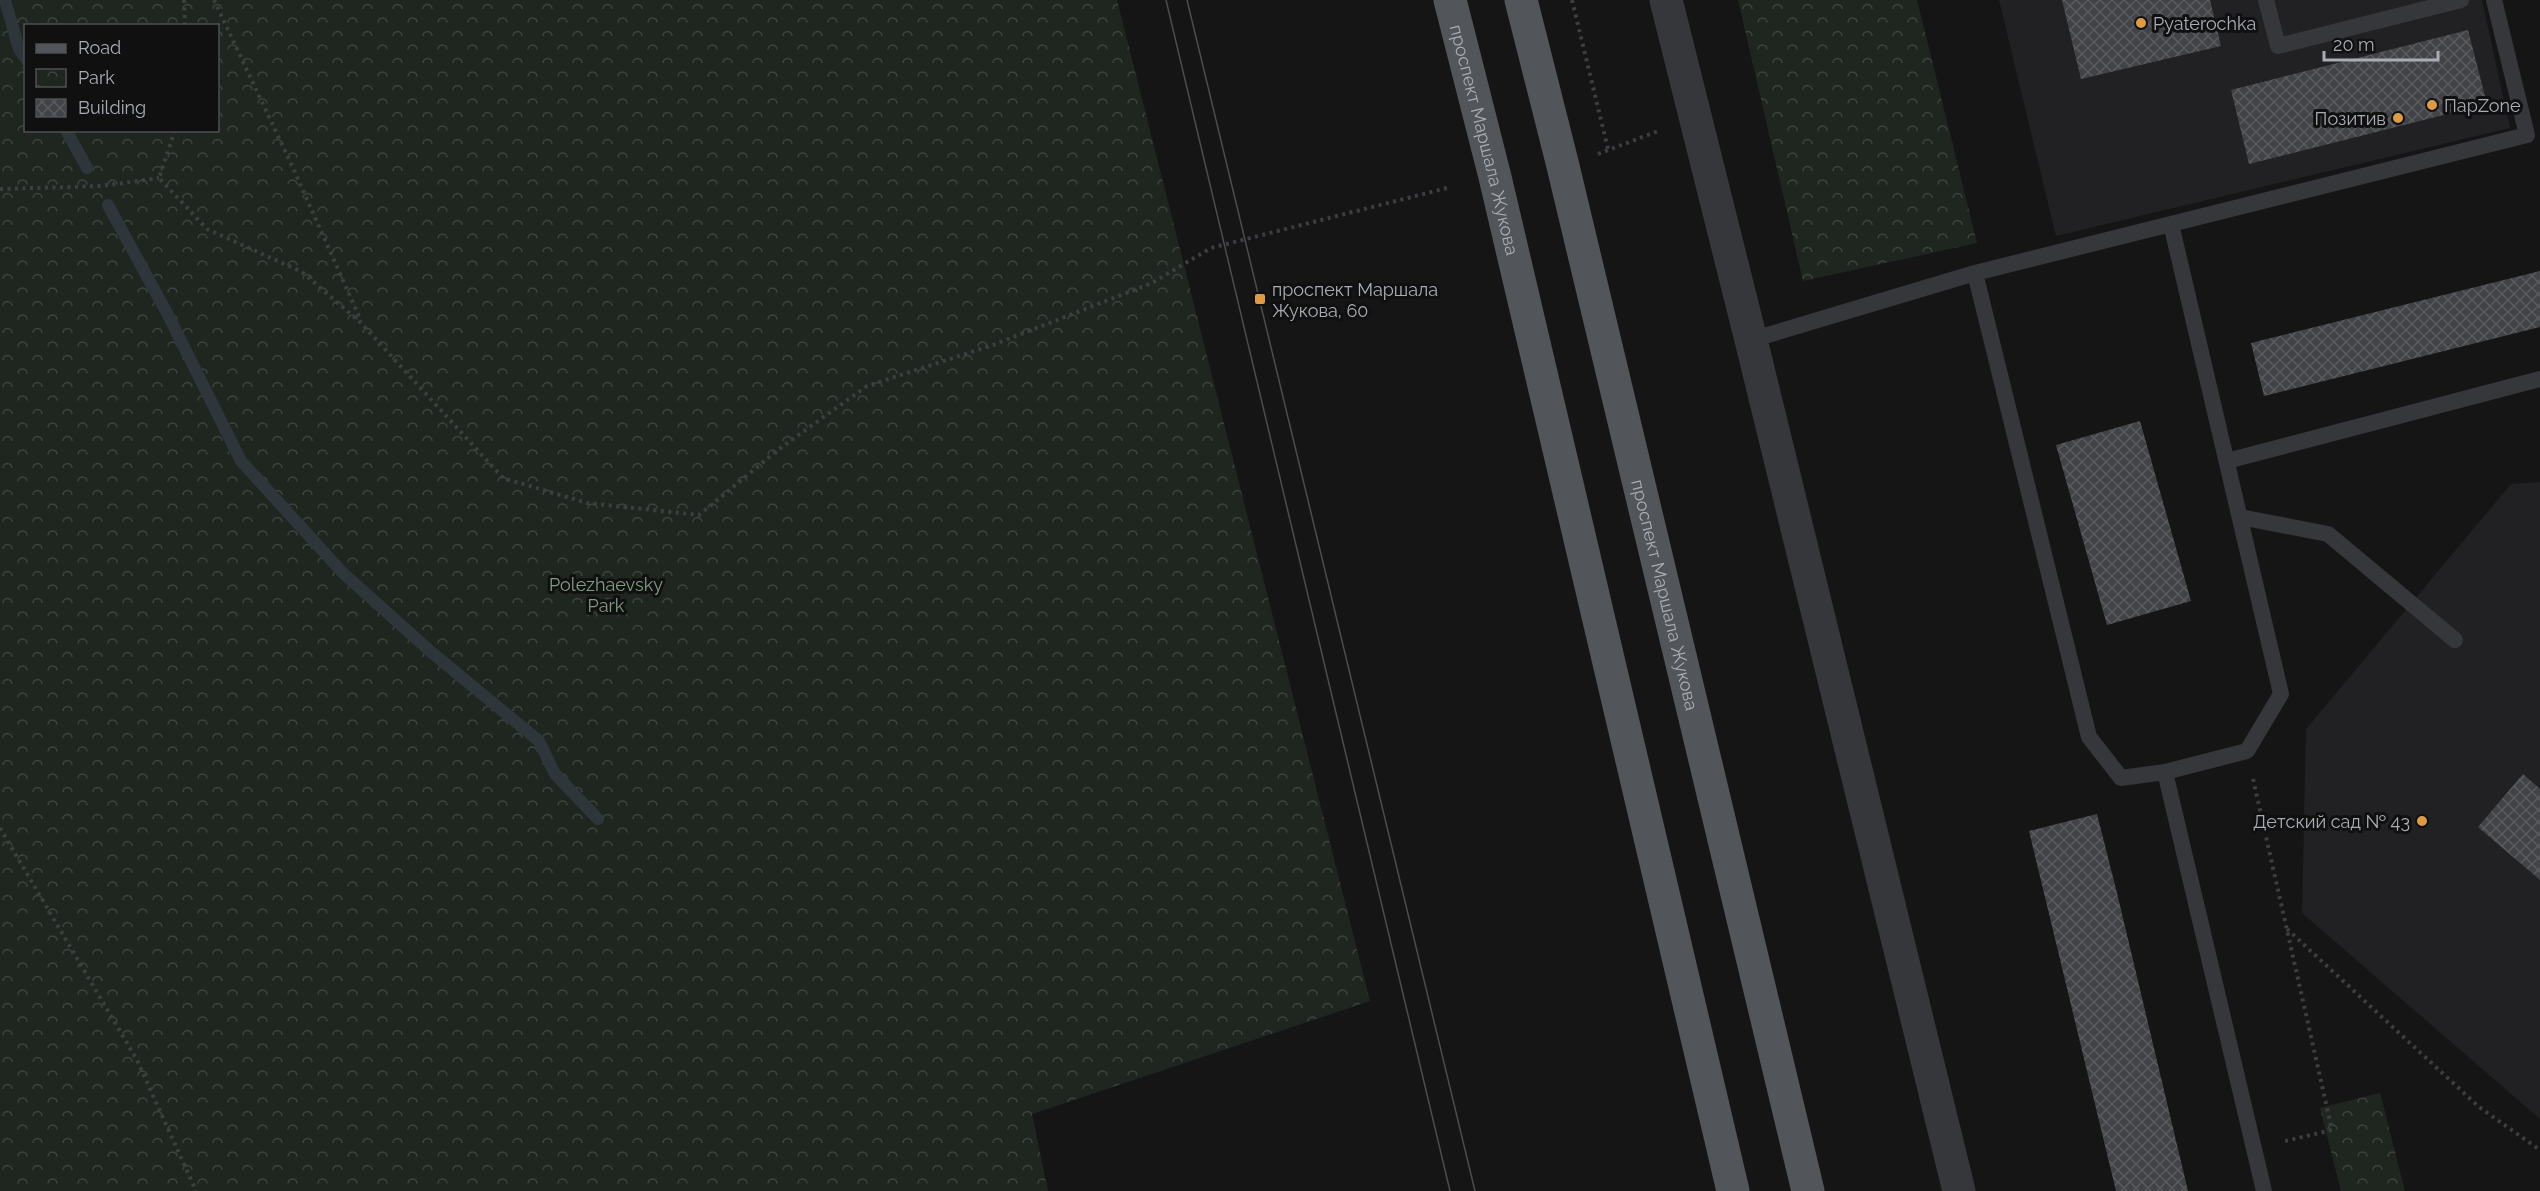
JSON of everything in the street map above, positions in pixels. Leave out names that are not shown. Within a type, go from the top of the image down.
[{"type":"main road","name":"проспект Маршала Жукова","points":[[1450,0],[1495,177],[1733,1191]]},
{"type":"main road","name":"проспект Маршала Жукова","points":[[1521,0],[1562,162],[1808,1191]]},
{"type":"street","points":[[1666,0],[1959,1191]]},
{"type":"lane","points":[[2266,0],[2278,46],[2461,0]]},
{"type":"lane","points":[[1751,340],[1975,273],[2527,135],[2494,0]]},
{"type":"lane","points":[[1975,273],[2090,737],[2121,778],[2165,772],[2247,751],[2282,694],[2171,224]]},
{"type":"lane","points":[[2227,461],[2540,379]]},
{"type":"lane","points":[[2240,517],[2328,534],[2455,640]]},
{"type":"lane","points":[[2165,772],[2264,1191]]},
{"type":"path","points":[[184,0],[185,24]]},
{"type":"path","points":[[214,0],[294,168],[361,323]]},
{"type":"path","points":[[1572,0],[1608,150]]},
{"type":"path","points":[[1594,155],[1662,130]]},
{"type":"path","points":[[159,178],[174,132]]},
{"type":"path","points":[[159,178],[207,229],[302,272],[361,323],[503,478],[587,503],[699,515],[779,449],[867,386],[993,345],[1152,283],[1211,248],[1451,187]]},
{"type":"path","points":[[0,189],[101,186],[159,178]]},
{"type":"path","points":[[2247,751],[2332,1130],[2254,1148]]},
{"type":"path","points":[[0,828],[137,1060],[196,1191]]},
{"type":"path","points":[[2287,929],[2479,1107],[2540,1150]]},
{"type":"shaded area","points":[[1999,0],[2482,0],[2510,128],[2056,236]]},
{"type":"shaded area","name":"Детский сад № 43","points":[[2540,482],[2540,1119],[2302,913],[2306,729],[2511,484]]},
{"type":"green space","name":"Polezhaevsky Park","points":[[0,0],[1117,0],[1370,1001],[1032,1114],[1048,1191],[0,1191]]},
{"type":"green space","points":[[1738,0],[1917,0],[1977,243],[1803,281]]},
{"type":"green space","points":[[2380,1093],[2405,1191],[2341,1191],[2320,1108]]},
{"type":"building","name":"Pyaterochka","points":[[2062,0],[2210,0],[2221,46],[2081,79]]},
{"type":"building","points":[[2468,30],[2487,104],[2249,164],[2231,90]]},
{"type":"building","points":[[2540,271],[2540,327],[2264,396],[2251,343]]},
{"type":"building","points":[[2140,421],[2191,601],[2107,625],[2056,445]]},
{"type":"building","points":[[2523,774],[2540,789],[2540,880],[2478,827]]},
{"type":"building","points":[[2097,814],[2188,1191],[2116,1191],[2029,831]]},
{"type":"waterway","points":[[5,0],[19,49],[24,56]]},
{"type":"waterway","points":[[67,132],[87,168]]},
{"type":"waterway","points":[[108,205],[167,313],[241,461],[343,573],[430,651],[539,741],[555,774],[598,819]]},
{"type":"tram line","points":[[1166,0],[1450,1191]]},
{"type":"tram line","points":[[1187,0],[1475,1191]]},
{"type":"place","name":"Pyaterochka","points":[[2141,23]]},
{"type":"place","name":"ПарZone","points":[[2432,105]]},
{"type":"place","name":"Позитив","points":[[2398,118]]},
{"type":"place","name":"проспект Маршала Жукова, 60","points":[[1260,299]]},
{"type":"place","name":"Детский сад № 43","points":[[2422,821]]}]
